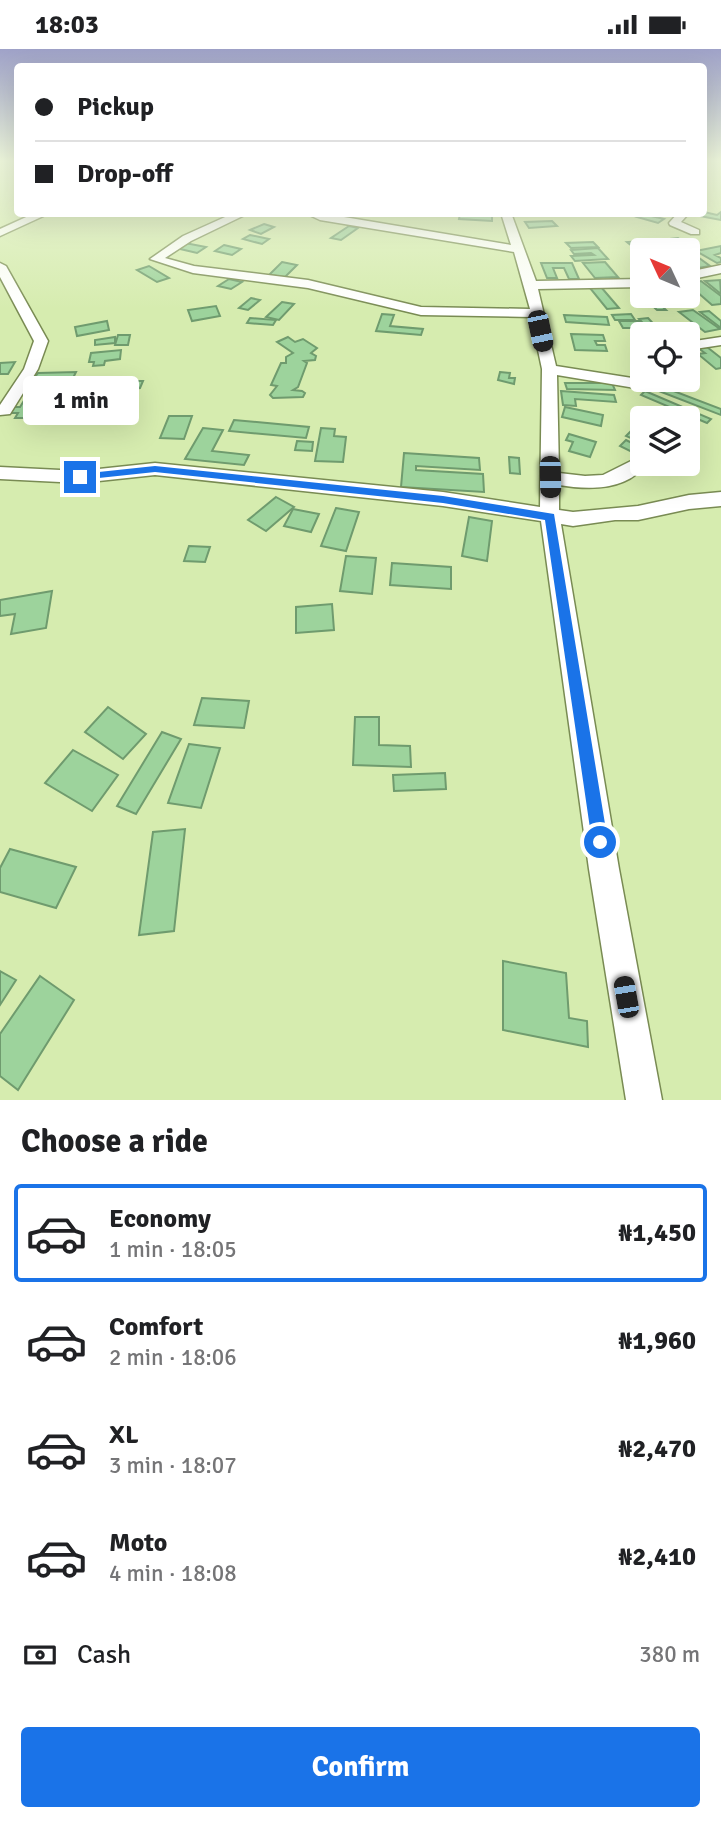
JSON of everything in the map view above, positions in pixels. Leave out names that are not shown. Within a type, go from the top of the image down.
[{"type":"street","points":[[0,233],[36,217]]},
{"type":"street","points":[[234,217],[195,233],[156,259],[193,269],[308,284],[421,311],[536,313]]},
{"type":"street","points":[[320,217],[518,249]]},
{"type":"street","points":[[507,217],[531,285],[549,369],[550,517],[604,869],[645,1100]]},
{"type":"street","points":[[680,217],[674,223],[695,232]]},
{"type":"street","points":[[0,266],[41,341],[31,369],[4,411]]},
{"type":"street","points":[[700,274],[721,269]]},
{"type":"street","points":[[531,285],[630,283]]},
{"type":"street","points":[[700,344],[721,341]]},
{"type":"street","points":[[549,369],[630,382]]},
{"type":"street","points":[[550,477],[594,485],[630,468]]},
{"type":"street","points":[[0,473],[80,477],[155,469],[443,499],[573,519],[615,513],[638,513],[689,502],[721,499]]},
{"type":"building","points":[[721,212],[721,220],[705,217],[707,213],[717,215]]},
{"type":"building","points":[[492,217],[492,221],[459,219]]},
{"type":"building","points":[[637,217],[664,219],[658,223]]},
{"type":"building","points":[[552,221],[557,226],[529,228],[525,222]]},
{"type":"building","points":[[264,224],[274,227],[261,234],[250,230]]},
{"type":"building","points":[[349,226],[358,228],[341,240],[331,238]]},
{"type":"building","points":[[250,235],[269,239],[262,244],[243,239]]},
{"type":"building","points":[[593,242],[598,247],[571,248],[566,243]]},
{"type":"building","points":[[185,243],[206,247],[197,253],[176,248]]},
{"type":"building","points":[[224,245],[241,249],[232,255],[215,251]]},
{"type":"building","points":[[721,246],[721,253],[715,255],[721,258],[721,262],[717,263],[700,253],[700,250]]},
{"type":"building","points":[[598,248],[608,259],[575,261],[571,256],[594,255],[574,254],[571,250]]},
{"type":"building","points":[[700,259],[710,266],[700,268]]},
{"type":"building","points":[[282,262],[297,265],[285,277],[269,275]]},
{"type":"building","points":[[605,262],[618,277],[595,278],[583,263]]},
{"type":"building","points":[[541,263],[572,263],[579,279],[569,279],[564,268],[553,268],[557,278],[547,278]]},
{"type":"building","points":[[149,266],[169,278],[157,282],[137,270]]},
{"type":"building","points":[[229,279],[242,282],[231,289],[218,286]]},
{"type":"building","points":[[720,280],[721,294],[705,281]]},
{"type":"building","points":[[700,281],[721,296],[721,304],[712,305],[700,294]]},
{"type":"building","points":[[601,287],[619,308],[607,309],[590,288]]},
{"type":"building","points":[[251,298],[260,300],[248,310],[239,308]]},
{"type":"building","points":[[282,302],[294,304],[279,320],[266,317]]},
{"type":"building","points":[[216,306],[220,316],[192,321],[188,310]]},
{"type":"building","points":[[693,310],[720,329],[705,332],[700,328],[700,322],[692,322],[679,312]]},
{"type":"building","points":[[709,311],[721,321],[721,328],[700,312]]},
{"type":"building","points":[[382,314],[394,315],[390,326],[423,329],[421,335],[376,331]]},
{"type":"building","points":[[631,314],[635,320],[615,320],[612,315]]},
{"type":"building","points":[[564,315],[607,317],[609,325],[566,322]]},
{"type":"building","points":[[250,318],[276,320],[273,325],[247,323]]},
{"type":"building","points":[[648,318],[652,322],[642,322],[639,319]]},
{"type":"building","points":[[107,321],[109,330],[77,336],[75,327]]},
{"type":"building","points":[[619,321],[641,322],[630,322],[630,328],[623,328]]},
{"type":"building","points":[[571,334],[603,335],[605,341],[595,341],[597,345],[605,345],[607,351],[575,350]]},
{"type":"building","points":[[118,335],[130,335],[128,345],[115,345]]},
{"type":"building","points":[[115,337],[115,343],[95,345],[95,340]]},
{"type":"building","points":[[288,337],[295,342],[303,339],[317,348],[311,353],[316,356],[315,360],[304,361],[307,363],[298,387],[293,390],[305,393],[303,397],[273,398],[270,395],[277,386],[271,385],[281,363],[286,363],[286,357],[293,353],[277,342]]},
{"type":"building","points":[[707,347],[721,358],[721,368],[716,369],[700,356],[705,353],[700,348]]},
{"type":"building","points":[[121,350],[120,359],[105,361],[104,365],[93,366],[94,362],[89,362],[91,353]]},
{"type":"building","points":[[15,362],[8,374],[0,374],[0,363]]},
{"type":"building","points":[[76,372],[70,384],[29,384],[38,373]]},
{"type":"building","points":[[500,372],[510,373],[509,378],[515,378],[514,384],[498,380]]},
{"type":"building","points":[[122,381],[143,381],[140,388],[116,391]]},
{"type":"building","points":[[565,383],[612,383],[615,390],[567,389]]},
{"type":"building","points":[[561,391],[614,395],[616,402],[575,399],[576,406],[563,405]]},
{"type":"building","points":[[647,392],[680,406],[667,406],[641,395]]},
{"type":"building","points":[[662,392],[676,392],[721,409],[721,415]]},
{"type":"building","points":[[25,399],[55,399],[43,418],[15,418],[18,413],[9,413],[14,407],[20,407]]},
{"type":"building","points":[[88,399],[80,415],[59,416],[67,400]]},
{"type":"building","points":[[565,407],[603,415],[601,426],[562,417]]},
{"type":"building","points":[[700,414],[711,419],[707,423],[700,420]]},
{"type":"building","points":[[169,416],[192,416],[184,439],[160,438]]},
{"type":"building","points":[[234,420],[309,427],[306,438],[229,431]]},
{"type":"building","points":[[203,428],[223,430],[212,451],[249,455],[244,465],[185,459]]},
{"type":"building","points":[[321,428],[335,429],[334,436],[346,437],[343,462],[315,461]]},
{"type":"building","points":[[569,434],[596,442],[590,457],[569,451],[573,442],[566,440]]},
{"type":"building","points":[[626,440],[630,442],[630,451],[620,446]]},
{"type":"building","points":[[297,441],[313,442],[312,451],[295,450]]},
{"type":"building","points":[[404,453],[479,458],[480,470],[416,466],[416,470],[483,474],[484,492],[401,487]]},
{"type":"building","points":[[509,457],[519,458],[520,474],[510,473]]},
{"type":"building","points":[[276,497],[294,507],[266,531],[248,520]]},
{"type":"building","points":[[336,508],[359,512],[346,551],[321,546]]},
{"type":"building","points":[[293,509],[319,514],[311,532],[284,526]]},
{"type":"building","points":[[469,517],[492,521],[487,561],[462,556]]},
{"type":"building","points":[[189,546],[210,547],[205,562],[184,561]]},
{"type":"building","points":[[346,556],[376,558],[372,594],[340,591]]},
{"type":"building","points":[[392,563],[451,567],[451,589],[390,585]]},
{"type":"building","points":[[52,591],[46,628],[11,634],[15,614],[0,616],[0,600]]},
{"type":"building","points":[[332,604],[334,630],[296,633],[296,607]]},
{"type":"building","points":[[202,698],[249,701],[244,728],[194,725]]},
{"type":"building","points":[[108,707],[146,734],[123,759],[85,732]]},
{"type":"building","points":[[355,717],[379,717],[379,745],[410,746],[411,767],[353,765]]},
{"type":"building","points":[[162,732],[181,739],[136,814],[117,806]]},
{"type":"building","points":[[189,744],[220,748],[201,808],[168,803]]},
{"type":"building","points":[[73,750],[118,775],[92,811],[45,783]]},
{"type":"building","points":[[445,773],[446,789],[394,791],[393,775]]},
{"type":"building","points":[[185,829],[174,931],[139,935],[153,832]]},
{"type":"building","points":[[10,849],[76,867],[56,908],[0,892],[0,868]]},
{"type":"building","points":[[503,961],[566,973],[569,1018],[587,1021],[588,1047],[503,1030]]},
{"type":"building","points":[[0,971],[16,980],[0,1005]]},
{"type":"building","points":[[40,976],[74,1000],[18,1090],[0,1076],[0,1034]]},
{"type":"route","points":[[80,477],[155,469],[443,499],[550,517],[600,842]]}]
